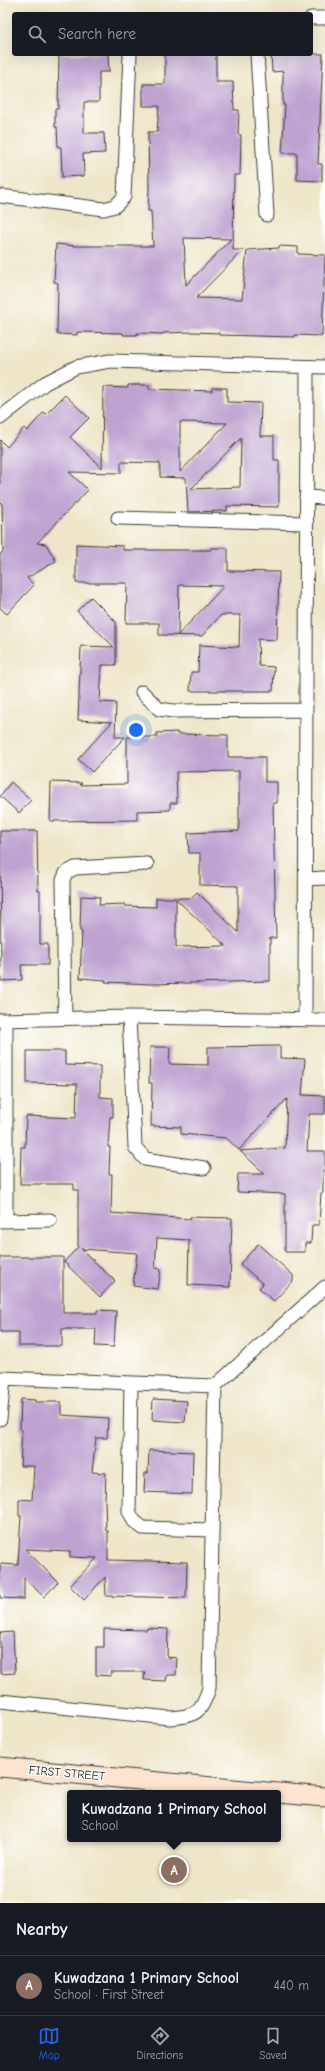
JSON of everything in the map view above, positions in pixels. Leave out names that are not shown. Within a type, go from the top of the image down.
[{"type":"street","points":[[313,18],[325,18]]},
{"type":"street","points":[[0,196],[104,208],[115,206],[124,196],[130,56]]},
{"type":"street","points":[[257,56],[267,215]]},
{"type":"street","points":[[3,410],[45,383],[76,367],[110,361],[307,368],[325,367]]},
{"type":"street","points":[[304,1020],[306,879],[307,368]]},
{"type":"street","points":[[306,497],[325,498]]},
{"type":"street","points":[[118,518],[306,523]]},
{"type":"street","points":[[142,692],[159,709],[173,711],[306,710]]},
{"type":"street","points":[[65,1018],[63,880],[66,873],[75,868],[147,864]]},
{"type":"street","points":[[306,879],[325,878]]},
{"type":"street","points":[[129,1017],[135,1147],[145,1159],[204,1168]]},
{"type":"street","points":[[50,1220],[3,1221],[3,1020],[129,1017],[325,1020]]},
{"type":"street","points":[[0,1419],[2,1378],[215,1386],[325,1287]]},
{"type":"street","points":[[131,1383],[129,1511],[134,1521],[142,1528],[212,1530]]},
{"type":"street","points":[[0,1702],[170,1718],[189,1716],[203,1706],[209,1688],[215,1386]]},
{"type":"street","name":"FIRST STREET","points":[[0,1767],[246,1790]]},
{"type":"street","name":"FIRST STREET","points":[[281,1793],[325,1797]]},
{"type":"building","points":[[313,54],[323,54],[318,164],[322,164],[322,181],[297,180],[297,153],[282,153],[285,105],[283,105],[283,71],[272,72],[271,56],[313,56]]},
{"type":"building","points":[[59,56],[108,56],[109,72],[99,72],[99,102],[84,102],[84,133],[104,133],[105,153],[83,154],[84,176],[62,177],[61,147],[58,147],[57,127],[55,127],[55,109],[58,109]]},
{"type":"building","points":[[165,56],[216,56],[216,82],[233,82],[234,110],[239,110],[238,135],[241,135],[240,175],[234,175],[233,250],[243,250],[196,298],[242,299],[247,250],[279,248],[279,246],[298,247],[298,254],[325,255],[322,336],[295,335],[295,337],[219,335],[219,333],[194,332],[163,334],[137,333],[137,335],[123,335],[123,333],[77,332],[77,335],[57,334],[58,283],[54,282],[56,244],[76,246],[153,246],[151,211],[148,211],[148,132],[157,132],[159,106],[143,106],[143,84],[165,84]],"holes":[[[184,238],[231,239],[186,285]]]},
{"type":"building","points":[[128,385],[149,385],[149,389],[212,391],[212,388],[227,388],[227,402],[261,403],[260,436],[274,436],[274,460],[279,460],[279,507],[227,506],[227,511],[188,512],[186,478],[160,477],[160,463],[121,462],[121,473],[69,472],[88,490],[37,543],[46,544],[56,561],[27,578],[34,585],[7,614],[0,608],[0,554],[3,552],[2,504],[0,502],[0,440],[7,447],[24,428],[27,431],[44,412],[46,414],[65,395],[89,418],[70,437],[102,468],[103,387],[128,388]],"holes":[[[180,422],[227,423],[180,472]],[[241,438],[240,487],[191,489]]]},
{"type":"building","points":[[76,544],[123,546],[123,550],[211,550],[211,548],[228,548],[228,571],[279,572],[277,640],[258,639],[259,666],[274,667],[273,691],[190,691],[191,672],[198,672],[199,645],[239,647],[240,615],[221,615],[202,636],[159,635],[159,623],[126,623],[127,583],[76,583]],"holes":[[[179,585],[224,586],[178,635]]]},
{"type":"building","points":[[91,597],[116,622],[116,665],[102,665],[100,702],[116,703],[115,737],[125,737],[92,772],[78,759],[112,722],[78,720],[81,646],[114,647],[77,611]]},
{"type":"building","points":[[177,732],[177,734],[228,735],[228,757],[265,757],[265,782],[277,782],[277,803],[273,803],[276,938],[270,938],[270,981],[151,984],[105,982],[106,980],[80,978],[82,932],[80,931],[81,896],[100,897],[99,905],[125,904],[125,906],[156,907],[156,898],[191,898],[197,892],[238,932],[238,886],[200,885],[200,853],[189,853],[188,833],[239,831],[239,771],[176,772],[177,803],[170,803],[170,810],[137,811],[137,820],[50,821],[51,782],[82,783],[80,785],[127,784],[127,737],[157,737],[157,733]],"holes":[[[176,899],[226,946],[176,947]]]},
{"type":"building","points":[[11,782],[31,800],[19,813],[0,796]]},
{"type":"building","points":[[0,831],[37,831],[38,891],[40,891],[40,944],[48,944],[48,965],[21,965],[22,980],[1,981]]},
{"type":"building","points":[[280,1046],[280,1058],[305,1059],[302,1095],[325,1096],[325,1114],[309,1114],[307,1151],[325,1151],[325,1170],[323,1170],[323,1193],[321,1193],[319,1225],[312,1225],[311,1243],[305,1243],[305,1252],[285,1252],[285,1194],[237,1192],[238,1174],[265,1174],[240,1151],[285,1148],[287,1099],[239,1150],[226,1138],[181,1134],[181,1127],[151,1126],[152,1083],[149,1083],[150,1047],[170,1047],[169,1064],[208,1065],[208,1047]]},
{"type":"building","points":[[27,1051],[65,1051],[65,1065],[100,1066],[100,1097],[113,1098],[113,1117],[110,1117],[108,1147],[110,1147],[109,1174],[112,1174],[111,1213],[190,1219],[190,1217],[232,1218],[230,1287],[188,1285],[189,1240],[157,1238],[155,1268],[161,1269],[158,1289],[133,1286],[137,1253],[81,1249],[115,1281],[100,1297],[64,1262],[78,1247],[78,1190],[74,1190],[74,1184],[20,1184],[21,1147],[25,1147],[26,1116],[76,1118],[77,1084],[27,1083]]},
{"type":"building","points":[[258,1244],[293,1275],[293,1281],[274,1301],[259,1288],[263,1284],[240,1264]]},
{"type":"building","points":[[0,1257],[63,1257],[63,1313],[97,1313],[97,1310],[116,1311],[114,1347],[95,1346],[96,1329],[62,1329],[62,1346],[19,1346],[19,1332],[0,1332]]},
{"type":"building","points":[[21,1399],[35,1400],[35,1402],[61,1402],[61,1415],[108,1418],[107,1438],[96,1438],[92,1472],[106,1473],[105,1500],[106,1531],[108,1531],[108,1560],[187,1562],[186,1598],[106,1596],[105,1577],[84,1600],[70,1586],[97,1558],[70,1557],[70,1551],[25,1549],[58,1582],[44,1597],[24,1578],[24,1599],[0,1598],[0,1564],[18,1565],[21,1516],[19,1516],[19,1499],[32,1500],[34,1466],[20,1466],[22,1430],[20,1429]]},
{"type":"building","points":[[153,1399],[187,1401],[185,1422],[152,1420]]},
{"type":"building","points":[[149,1450],[193,1452],[192,1494],[144,1492],[145,1473],[148,1473]]},
{"type":"building","points":[[147,1628],[168,1629],[167,1657],[177,1658],[176,1675],[167,1675],[166,1681],[144,1680],[145,1672],[111,1672],[111,1676],[96,1675],[96,1647],[104,1647],[104,1629],[147,1630]]},
{"type":"building","points":[[13,1632],[15,1673],[0,1674],[0,1633]]},
{"type":"place","name":"Kuwadzana 1 Primary School","points":[[174,1870]]}]
